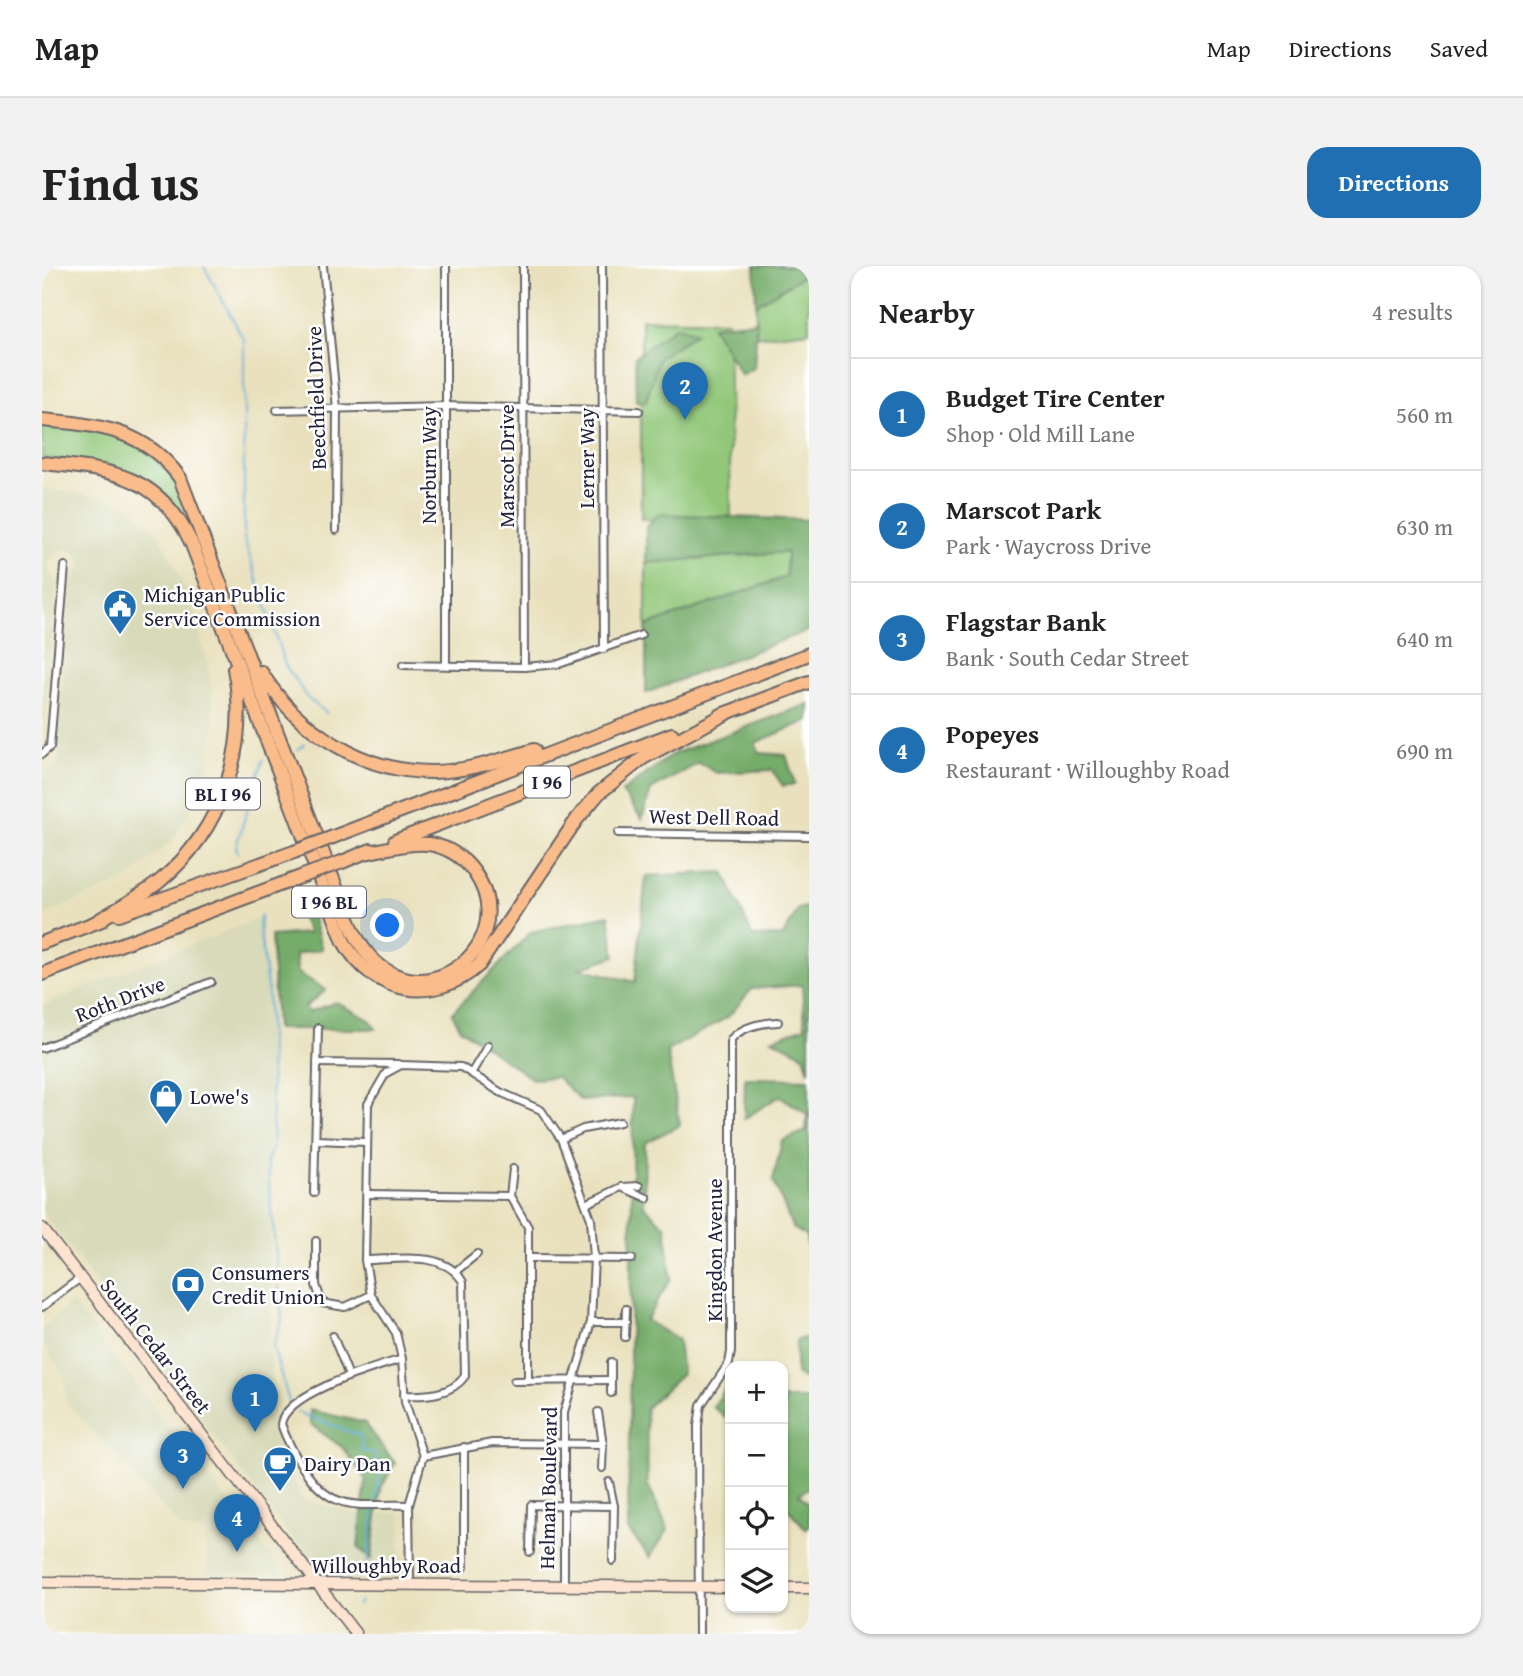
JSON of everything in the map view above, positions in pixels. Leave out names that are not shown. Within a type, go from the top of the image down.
[{"type":"highway","name":"I 96 BL","points":[[42,420],[113,428],[139,439],[162,456],[186,491],[363,951],[383,970],[411,979],[440,976],[466,961],[481,939],[487,911],[482,888],[469,865],[450,851],[431,844],[406,845],[365,853]]},
{"type":"highway","name":"I 96 BL","points":[[42,463],[112,471],[154,492],[176,514],[219,615],[344,942],[358,962],[386,983],[432,990],[452,985],[479,965],[577,819],[599,793],[643,758],[729,712]]},
{"type":"highway","name":"BL I 96","points":[[96,922],[169,873],[205,830],[222,797],[238,738],[239,701],[234,668],[219,615]]},
{"type":"highway","name":"I 96 BL","points":[[236,621],[269,684],[298,718],[342,748],[391,766],[435,772],[471,768],[662,710]]},
{"type":"highway","name":"I 96","points":[[42,943],[294,852],[809,654]]},
{"type":"highway","name":"I 96","points":[[42,974],[809,682]]},
{"type":"street","name":"Beechfield Drive","points":[[323,266],[337,409],[336,530]]},
{"type":"street","name":"Norburn Way","points":[[446,266],[446,664]]},
{"type":"street","name":"Marscot Drive","points":[[523,266],[524,667]]},
{"type":"street","name":"Lerner Way","points":[[602,266],[604,649]]},
{"type":"street","points":[[277,410],[445,406],[639,411]]},
{"type":"street","points":[[44,754],[51,740],[65,566]]},
{"type":"street","points":[[403,666],[446,664],[524,667],[559,664],[641,635]]},
{"type":"street","name":"West Dell Road","points":[[618,833],[809,836]]},
{"type":"street","name":"Roth Drive","points":[[42,1048],[211,982]]},
{"type":"street","name":"Kingdon Avenue","points":[[699,1587],[699,1416],[704,1398],[724,1371],[731,1352],[731,1039],[738,1031],[762,1023],[778,1022]]},
{"type":"street","points":[[314,1193],[318,1028]]},
{"type":"street","points":[[317,1063],[452,1066],[472,1072],[488,1045]]},
{"type":"street","points":[[401,1065],[386,1073],[371,1095],[367,1142],[365,1260],[371,1295],[396,1333],[402,1359],[404,1395],[423,1456],[409,1505],[410,1583]]},
{"type":"street","name":"Helman Boulevard","points":[[472,1072],[500,1092],[541,1110],[561,1139],[586,1204],[593,1231],[591,1322],[564,1412],[564,1584]]},
{"type":"street","points":[[561,1139],[583,1129],[620,1122]]},
{"type":"street","points":[[316,1140],[367,1142]]},
{"type":"street","points":[[513,1168],[510,1196],[528,1227],[528,1381]]},
{"type":"street","points":[[586,1204],[622,1187],[639,1186]]},
{"type":"street","points":[[622,1187],[647,1198]]},
{"type":"street","points":[[367,1194],[510,1196]]},
{"type":"street","name":"South Cedar Street","points":[[42,1228],[356,1634]]},
{"type":"street","points":[[316,1241],[316,1285],[322,1303],[345,1307],[371,1295]]},
{"type":"street","points":[[456,1271],[477,1254]]},
{"type":"street","points":[[529,1258],[632,1259]]},
{"type":"street","points":[[365,1260],[429,1259],[456,1271],[464,1290],[465,1377],[459,1384],[442,1392],[404,1395]]},
{"type":"street","points":[[42,1307],[79,1279]]},
{"type":"street","points":[[625,1337],[626,1309]]},
{"type":"street","points":[[591,1322],[626,1322]]},
{"type":"street","points":[[333,1336],[349,1376]]},
{"type":"street","points":[[402,1359],[349,1376],[315,1392],[287,1411],[281,1424],[288,1445],[324,1496],[348,1503],[409,1505]]},
{"type":"street","points":[[611,1362],[611,1393]]},
{"type":"street","points":[[514,1381],[611,1380]]},
{"type":"street","points":[[598,1412],[603,1444],[602,1468]]},
{"type":"street","points":[[423,1456],[464,1447],[503,1443],[603,1444]]},
{"type":"street","points":[[464,1447],[464,1567]]},
{"type":"street","points":[[609,1482],[614,1506],[613,1561]]},
{"type":"street","points":[[530,1552],[531,1505],[614,1506]]},
{"type":"street","name":"Willoughby Road","points":[[42,1582],[725,1587]]},
{"type":"street","points":[[699,1587],[699,1634]]},
{"type":"street","points":[[788,1588],[809,1588]]},
{"type":"shaded area","points":[[42,488],[108,498],[133,509],[157,533],[174,563],[193,609],[210,674],[215,720],[206,777],[193,806],[171,841],[127,879],[42,916],[42,766],[51,769],[59,762],[58,742],[70,584],[82,565],[77,553],[68,548],[55,551],[48,561],[49,572],[57,583],[42,742]]},
{"type":"shaded area","points":[[261,917],[269,1031],[271,1396],[276,1442],[303,1500],[355,1514],[401,1513],[400,1579],[323,1578],[42,1212],[42,1005]]},
{"type":"shaded area","points":[[71,1302],[285,1575],[207,1574],[205,1532],[182,1529],[67,1403],[64,1376],[42,1343],[42,1328]]},
{"type":"green space","points":[[755,266],[809,266],[809,272],[756,305]]},
{"type":"green space","points":[[809,272],[809,331],[756,337],[756,305]]},
{"type":"green space","points":[[641,319],[728,321],[731,520],[641,519]]},
{"type":"green space","points":[[757,321],[754,368],[741,375],[712,326]]},
{"type":"green space","points":[[676,326],[696,333],[659,358],[646,402],[636,402],[635,357]]},
{"type":"green space","points":[[42,425],[104,431],[146,450],[174,478],[224,607],[171,501],[156,487],[110,466],[42,458]]},
{"type":"green space","points":[[658,514],[809,520],[809,630],[646,693],[646,626],[786,577],[787,552],[646,563],[646,527]]},
{"type":"green space","points":[[787,552],[786,577],[646,626],[646,563]]},
{"type":"green space","points":[[809,704],[809,720],[755,743],[760,753],[786,755],[795,784],[783,786],[772,770],[717,773],[699,763],[651,790],[642,819],[622,792],[673,754]]},
{"type":"green space","points":[[724,872],[753,937],[783,936],[798,909],[809,906],[809,1072],[804,1055],[772,1039],[805,1027],[802,985],[752,989],[728,1017],[667,1051],[680,1125],[645,1143],[644,1206],[666,1227],[671,1279],[646,1320],[678,1340],[682,1374],[646,1408],[648,1485],[668,1530],[650,1557],[628,1530],[633,1097],[581,1101],[557,1077],[532,1079],[460,1028],[452,1013],[531,932],[609,915],[615,956],[580,968],[635,982],[646,876]]},
{"type":"green space","points":[[308,903],[322,949],[296,954],[297,972],[326,990],[305,1007],[309,1012],[336,1002],[370,1020],[376,1029],[276,1029],[271,936],[309,933],[295,905]]},
{"type":"green space","points":[[745,1078],[809,1079],[809,1266],[806,1236],[793,1228],[773,1180],[782,1141],[806,1131],[807,1114],[780,1096],[744,1119]]},
{"type":"green space","points":[[809,1337],[809,1383],[796,1374],[796,1340]]},
{"type":"green space","points":[[725,1389],[725,1417],[713,1407]]},
{"type":"green space","points":[[788,1399],[809,1399],[809,1488],[799,1494],[809,1504],[809,1525],[806,1529],[788,1509]]},
{"type":"green space","points":[[310,1410],[365,1423],[395,1463],[381,1488],[371,1559],[358,1547],[366,1480],[343,1448],[310,1424]]},
{"type":"waterway","points":[[204,266],[244,340],[244,539],[285,665],[308,699],[327,713]]},
{"type":"waterway","points":[[298,749],[304,744]]},
{"type":"waterway","points":[[238,853],[236,846],[263,760]]},
{"type":"waterway","points":[[261,915],[259,925],[268,993],[273,1147],[267,1160],[282,1319],[273,1347],[290,1405]]},
{"type":"waterway","points":[[297,1412],[361,1436],[362,1450],[376,1454],[380,1467],[376,1500]]},
{"type":"waterway","points":[[366,1571],[374,1511]]},
{"type":"waterway","points":[[358,1605],[360,1601]]},
{"type":"place","name":"Marscot Park","points":[[685,420]]},
{"type":"place","name":"Michigan Public Service Commission","points":[[120,636]]},
{"type":"place","name":"Lowe's","points":[[166,1126]]},
{"type":"place","name":"Consumers Credit Union","points":[[188,1314]]},
{"type":"place","name":"Budget Tire Center","points":[[255,1432]]},
{"type":"place","name":"Flagstar Bank","points":[[183,1489]]},
{"type":"place","name":"Dairy Dan","points":[[280,1493]]},
{"type":"place","name":"Popeyes","points":[[237,1552]]}]
